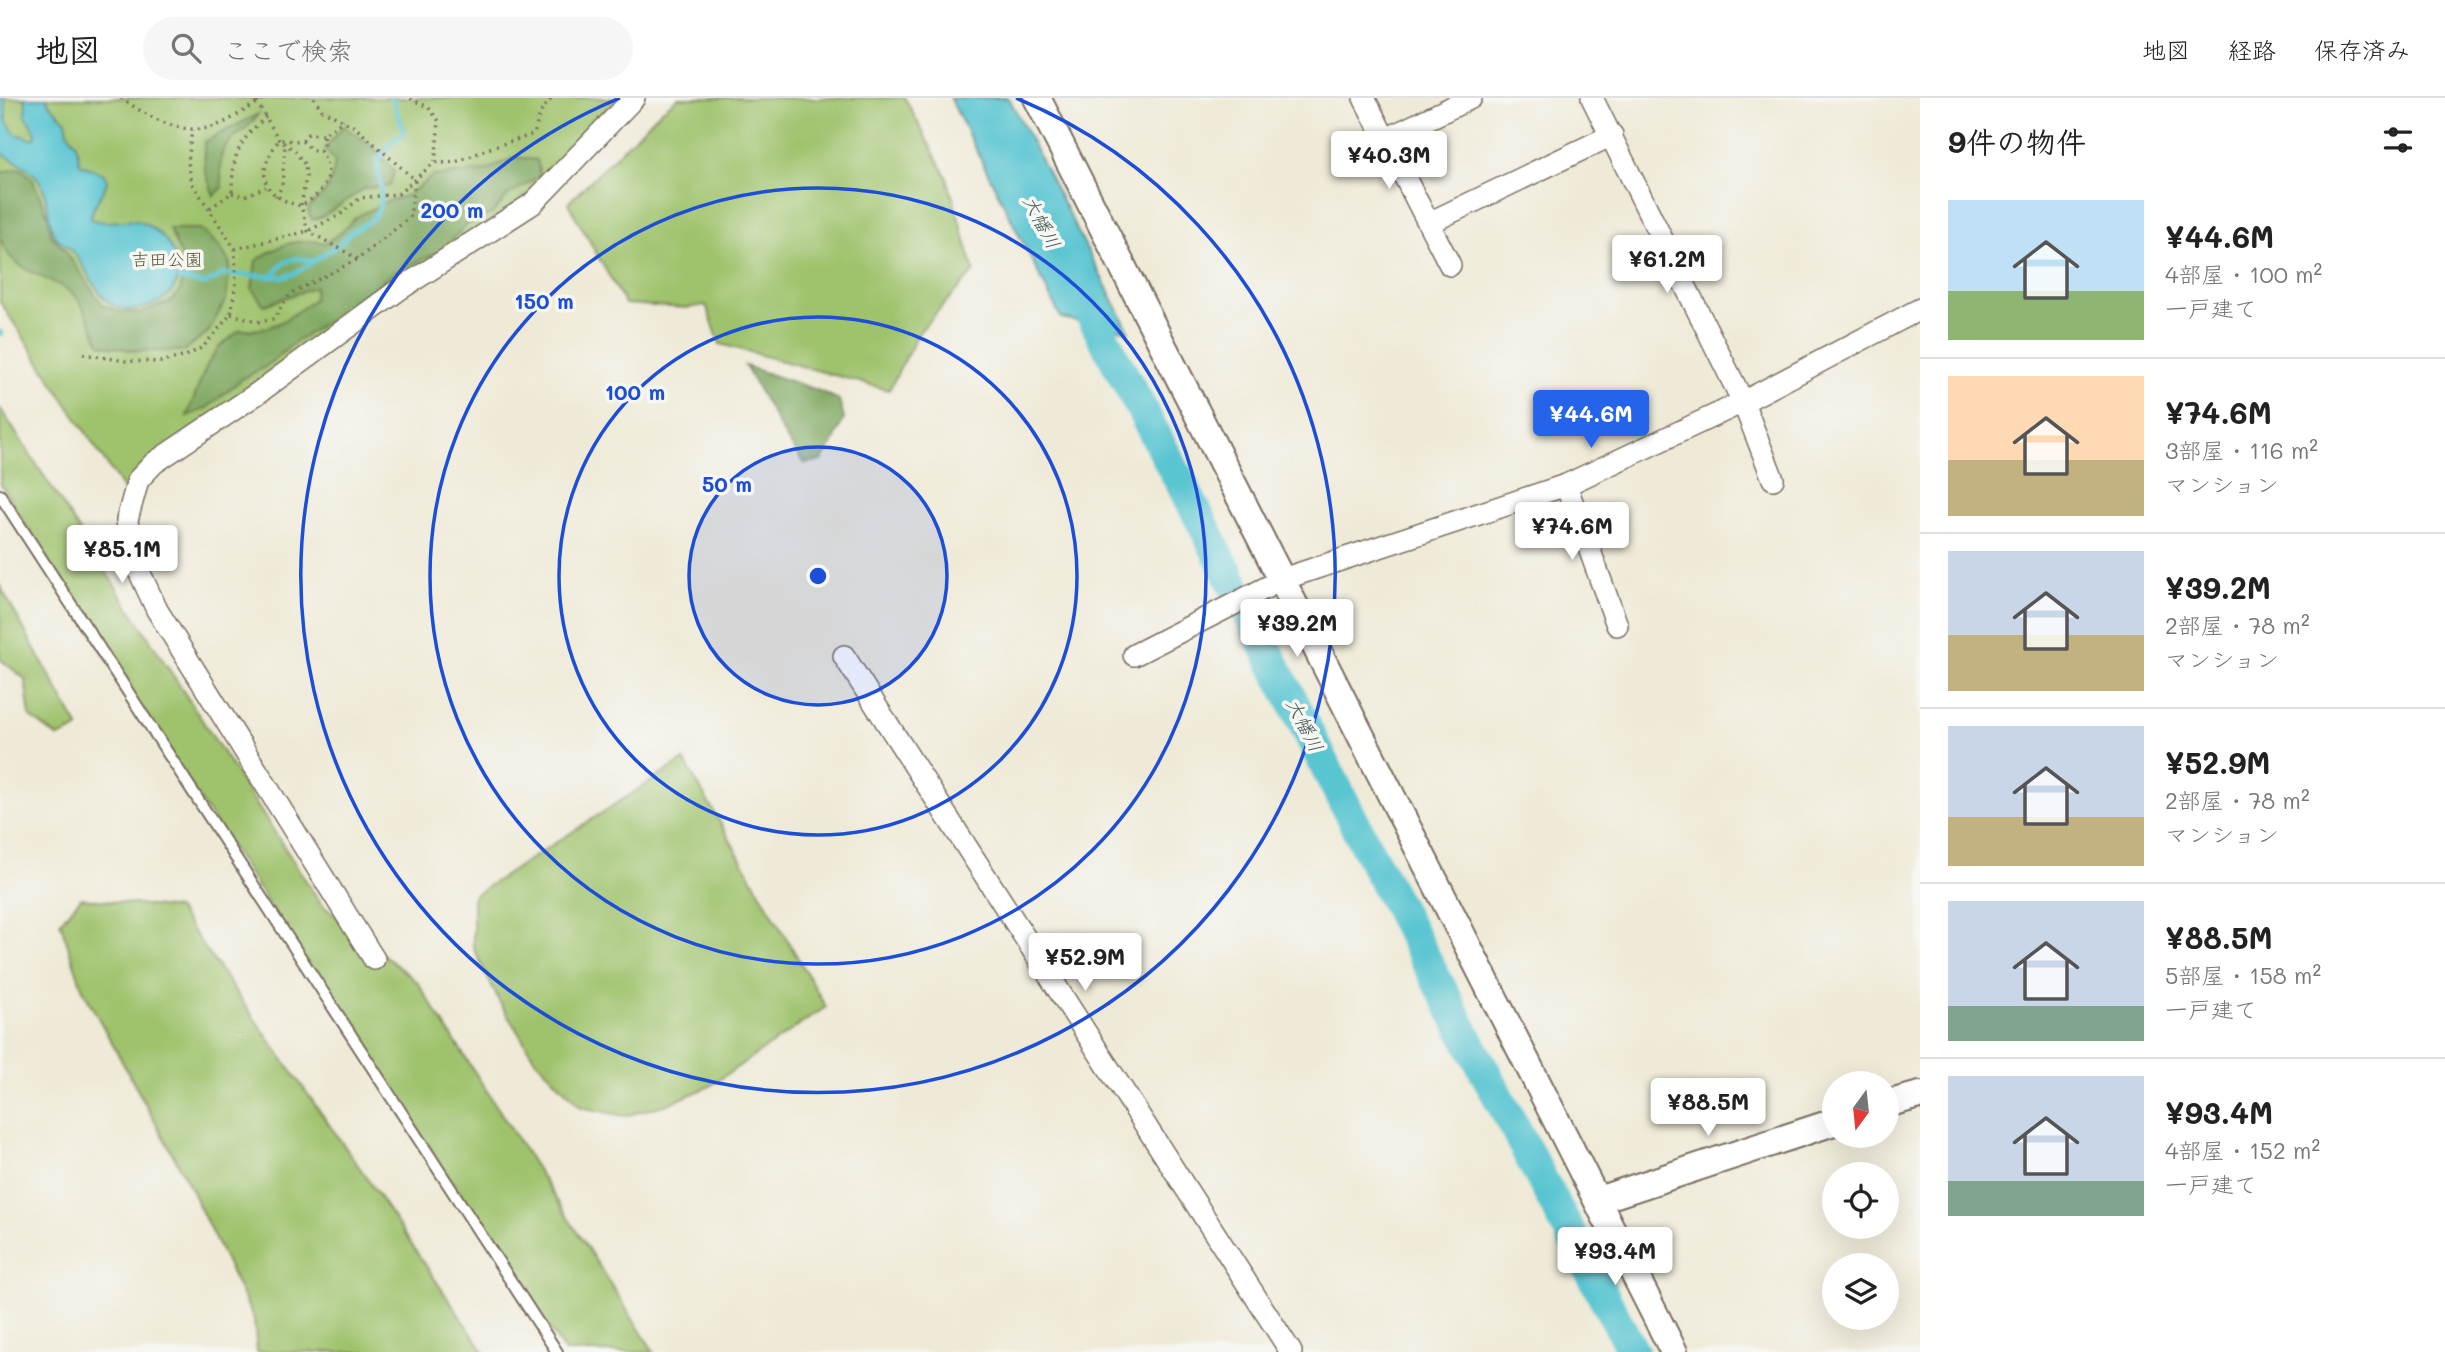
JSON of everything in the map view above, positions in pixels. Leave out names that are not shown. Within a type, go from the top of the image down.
[{"type":"street","points":[[374,959],[157,610],[131,554],[127,520],[138,480],[153,463],[258,393],[397,292],[532,204],[634,98]]},
{"type":"street","points":[[1037,98],[1273,584],[1598,1200],[1674,1352]]},
{"type":"street","points":[[1364,98],[1450,265]]},
{"type":"street","points":[[1386,139],[1471,98]]},
{"type":"street","points":[[1592,98],[1743,402],[1773,479]]},
{"type":"street","points":[[1429,223],[1612,135]]},
{"type":"street","points":[[1134,654],[1273,584],[1566,485],[1743,402],[1920,309]]},
{"type":"street","points":[[1566,485],[1617,625]]},
{"type":"street","points":[[844,656],[1291,1352]]},
{"type":"street","points":[[1899,1101],[1920,1095]]},
{"type":"street","points":[[1598,1200],[1822,1126]]},
{"type":"lane","points":[[0,495],[557,1352]]},
{"type":"path","points":[[121,98],[164,122],[192,130],[214,127],[265,98]]},
{"type":"path","points":[[314,98],[322,110],[344,120],[380,147],[415,180]]},
{"type":"path","points":[[235,249],[308,231],[341,214],[360,198],[398,194],[415,180],[435,162],[439,121],[428,107],[410,98]]},
{"type":"path","points":[[435,162],[445,164],[467,160],[488,149],[534,134],[540,113],[552,98]]},
{"type":"path","points":[[257,102],[279,140],[294,150],[305,165],[306,177],[301,206],[308,231],[358,259]]},
{"type":"path","points":[[232,193],[232,173],[240,145],[247,133],[266,117]]},
{"type":"path","points":[[302,141],[308,134],[323,135],[344,120]]},
{"type":"path","points":[[83,354],[126,361],[161,362],[186,356],[203,347],[231,314],[236,283],[235,249],[192,183],[188,162],[192,130]]},
{"type":"path","points":[[320,151],[324,143],[323,135]]},
{"type":"path","points":[[279,140],[302,141],[312,150],[320,151],[327,161],[328,173],[324,186],[319,194],[301,206]]},
{"type":"path","points":[[279,140],[269,154],[264,171],[266,187],[276,197],[301,206]]},
{"type":"path","points":[[276,197],[282,186],[285,144]]},
{"type":"path","points":[[231,314],[260,322],[275,319],[290,294],[358,259],[410,217],[415,180]]},
{"type":"path","points":[[210,208],[232,193],[245,196],[266,187]]},
{"type":"green space","name":"吉田公園","points":[[0,98],[616,98],[535,189],[125,492],[0,302]]},
{"type":"green space","points":[[678,98],[905,98],[947,178],[974,271],[919,332],[889,390],[720,344],[706,305],[686,308],[625,304],[568,203],[661,111]]},
{"type":"green space","points":[[258,114],[224,149],[221,161],[222,188],[214,196],[205,171],[204,142]]},
{"type":"green space","points":[[343,126],[371,145],[394,171],[390,186],[365,188],[325,215],[312,220],[308,211],[326,191],[335,162],[325,149]]},
{"type":"green space","points":[[514,157],[537,160],[540,176],[507,196],[493,213],[469,223],[439,252],[392,273],[357,302],[297,341],[265,367],[242,379],[207,408],[187,416],[207,365],[219,347],[240,330],[272,326],[289,318],[314,299],[315,287],[264,305],[252,289],[256,261],[289,244],[306,241],[325,243],[339,234],[356,217],[386,202],[408,195],[433,176],[485,171]]},
{"type":"green space","points":[[20,168],[32,178],[49,219],[51,235],[65,250],[102,305],[120,312],[140,313],[170,302],[181,290],[181,256],[169,229],[200,229],[220,247],[230,264],[226,299],[209,331],[184,351],[135,351],[100,344],[88,316],[71,292],[21,266],[5,250],[0,238],[0,173]]},
{"type":"green space","points":[[745,366],[839,400],[844,418],[832,445],[821,461],[804,463],[786,438]]},
{"type":"green space","points":[[0,408],[321,904],[417,982],[654,1352],[565,1352],[121,681],[0,483]]},
{"type":"green space","points":[[0,586],[79,728],[58,737],[30,717],[25,679],[0,659]]},
{"type":"green space","points":[[684,760],[826,1007],[708,1087],[668,1104],[625,1116],[581,1107],[534,1058],[499,1001],[473,947],[473,896]]},
{"type":"green space","points":[[81,898],[177,909],[362,1171],[484,1352],[257,1352],[254,1319],[183,1173],[83,990],[60,922]]},
{"type":"water","points":[[0,98],[5,98],[6,120],[15,134],[32,139],[36,133],[25,115],[26,102],[23,98],[47,98],[49,104],[66,121],[68,133],[76,144],[80,164],[104,174],[107,181],[91,219],[143,223],[155,230],[172,251],[178,275],[175,286],[167,296],[154,304],[137,309],[124,309],[104,298],[75,254],[55,236],[45,193],[39,180],[26,167],[0,152]]},
{"type":"water","points":[[950,98],[1009,98],[1129,331],[1061,318]]},
{"type":"waterway","points":[[179,279],[205,284],[224,274],[283,277],[296,273],[368,222],[379,209],[381,201],[377,161],[404,132],[392,98]]},
{"type":"waterway","points":[[274,276],[281,266],[290,260],[311,261]]},
{"type":"waterway","name":"大幡川","points":[[1076,286],[1208,534],[1371,856],[1633,1352]]}]
